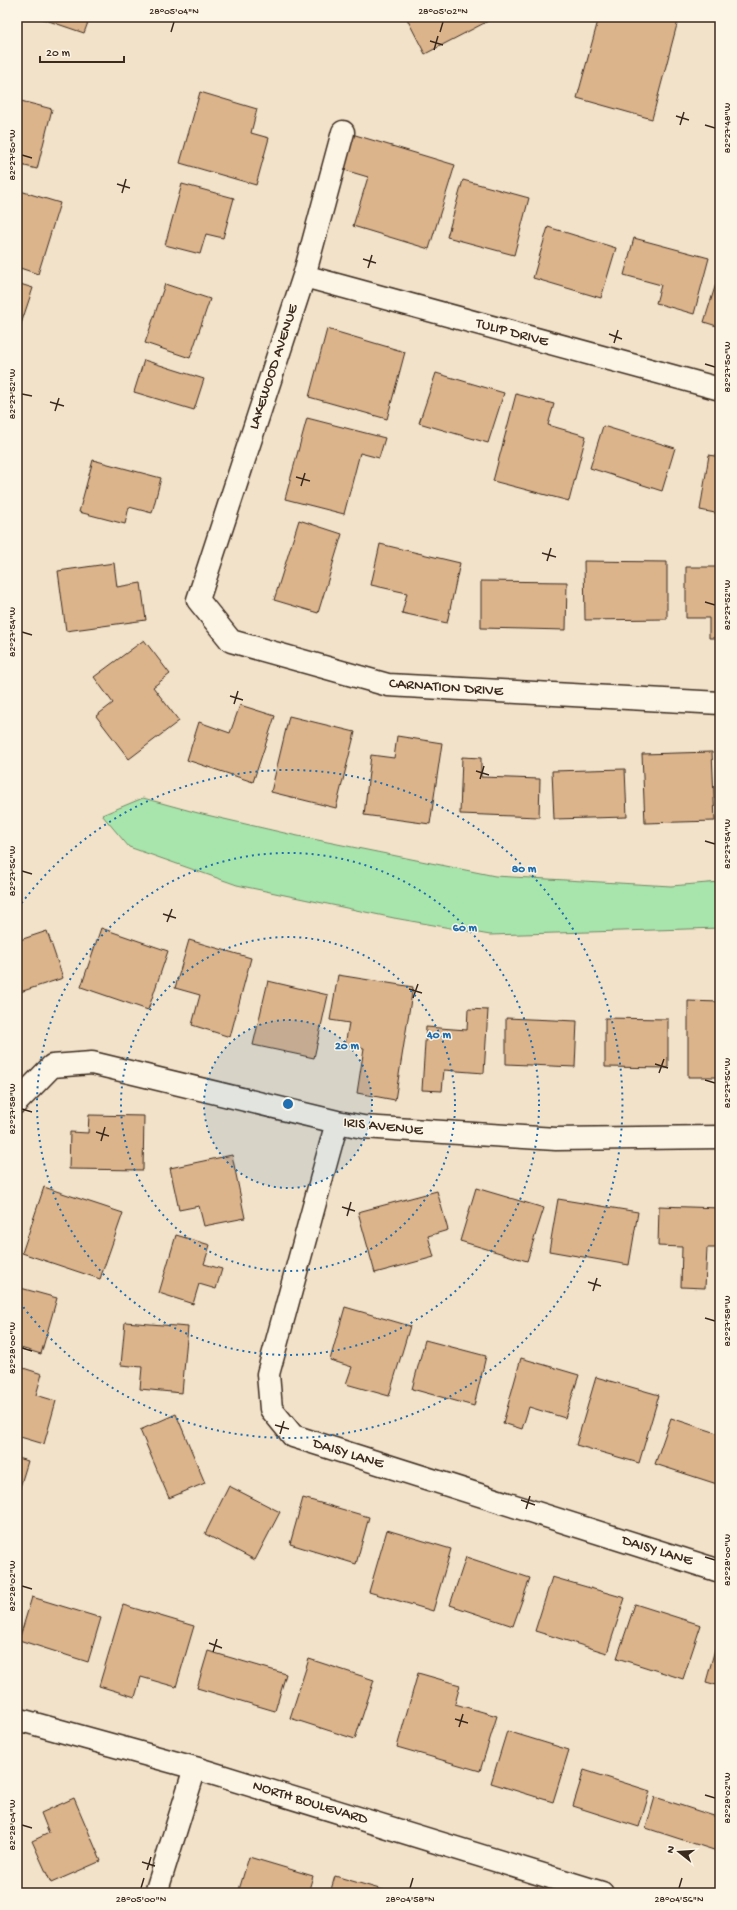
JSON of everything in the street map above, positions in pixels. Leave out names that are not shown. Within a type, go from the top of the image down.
[{"type":"street","name":"LAKEWOOD AVENUE","points":[[198,600],[304,276],[343,132]]},
{"type":"street","name":"TULIP DRIVE","points":[[304,276],[720,389]]},
{"type":"street","name":"CARNATION DRIVE","points":[[198,600],[231,641],[388,685],[720,703]]},
{"type":"street","name":"IRIS AVENUE","points":[[17,1102],[52,1066],[92,1063],[363,1127],[556,1139],[720,1137]]},
{"type":"street","name":"DAISY LANE","points":[[337,1122],[268,1374],[271,1409],[293,1436],[720,1571]]},
{"type":"street","name":"NORTH BOULEVARD","points":[[17,1718],[196,1768],[602,1893]]},
{"type":"street","points":[[156,1893],[196,1768]]},
{"type":"green space","points":[[143,798],[198,813],[293,835],[495,876],[671,886],[720,882],[720,928],[490,935],[394,918],[237,885],[129,847],[102,815]]},
{"type":"building","points":[[37,17],[90,17],[84,33]]},
{"type":"building","points":[[406,17],[489,17],[490,20],[425,54]]},
{"type":"building","points":[[599,17],[679,17],[652,119],[577,98]]},
{"type":"building","points":[[200,92],[257,109],[251,133],[269,138],[256,185],[180,163]]},
{"type":"building","points":[[17,100],[52,109],[37,169],[17,164]]},
{"type":"building","points":[[352,134],[455,165],[429,249],[353,226],[368,177],[341,169]]},
{"type":"building","points":[[463,180],[529,198],[514,255],[447,237]]},
{"type":"building","points":[[182,184],[234,198],[223,238],[206,234],[200,254],[165,245]]},
{"type":"building","points":[[17,190],[60,203],[38,274],[17,267]]},
{"type":"building","points":[[548,227],[616,248],[601,298],[533,278]]},
{"type":"building","points":[[634,238],[709,258],[694,314],[656,303],[661,285],[624,275]]},
{"type":"building","points":[[720,271],[720,327],[704,322]]},
{"type":"building","points":[[17,283],[33,288],[17,336]]},
{"type":"building","points":[[165,284],[210,299],[190,358],[145,343]]},
{"type":"building","points":[[327,329],[405,352],[387,419],[309,397]]},
{"type":"building","points":[[144,360],[204,379],[194,410],[134,392]]},
{"type":"building","points":[[436,373],[504,393],[488,443],[419,423]]},
{"type":"building","points":[[516,394],[554,404],[548,425],[586,436],[569,501],[493,481]]},
{"type":"building","points":[[307,418],[385,438],[379,458],[360,453],[344,514],[285,499]]},
{"type":"building","points":[[603,426],[675,448],[662,491],[590,468]]},
{"type":"building","points":[[709,455],[720,457],[720,514],[700,510]]},
{"type":"building","points":[[93,460],[161,478],[152,513],[129,507],[125,524],[79,512]]},
{"type":"building","points":[[299,520],[342,534],[318,613],[274,600]]},
{"type":"building","points":[[380,544],[460,563],[447,623],[402,613],[407,593],[371,585]]},
{"type":"building","points":[[584,561],[667,562],[667,619],[585,620]]},
{"type":"building","points":[[114,563],[117,587],[141,583],[146,620],[66,631],[58,571]]},
{"type":"building","points":[[686,567],[720,567],[720,638],[709,638],[709,618],[686,618]]},
{"type":"building","points":[[481,581],[567,582],[566,630],[481,628]]},
{"type":"building","points":[[144,640],[170,674],[153,687],[179,721],[129,759],[96,716],[113,703],[94,677]]},
{"type":"building","points":[[240,705],[275,716],[253,782],[187,760],[199,722],[230,733]]},
{"type":"building","points":[[289,716],[355,732],[336,808],[271,792]]},
{"type":"building","points":[[397,736],[442,743],[430,824],[364,815],[371,755],[394,758]]},
{"type":"building","points":[[712,752],[715,821],[645,823],[642,754]]},
{"type":"building","points":[[462,757],[481,758],[481,777],[540,779],[539,817],[460,814]]},
{"type":"building","points":[[625,769],[627,817],[554,819],[552,771]]},
{"type":"building","points":[[101,928],[168,951],[148,1010],[81,987]]},
{"type":"building","points":[[47,931],[63,978],[17,993],[17,941]]},
{"type":"building","points":[[189,940],[251,958],[230,1037],[192,1025],[200,995],[175,988]]},
{"type":"building","points":[[338,975],[413,987],[395,1100],[357,1093],[364,1048],[345,1045],[349,1023],[330,1020]]},
{"type":"building","points":[[268,981],[328,995],[314,1058],[253,1045]]},
{"type":"building","points":[[688,1001],[720,1002],[719,1077],[688,1077]]},
{"type":"building","points":[[468,1009],[488,1010],[484,1073],[444,1070],[442,1091],[422,1090],[426,1027],[467,1030]]},
{"type":"building","points":[[506,1018],[577,1021],[575,1067],[506,1064]]},
{"type":"building","points":[[605,1018],[668,1019],[668,1068],[605,1067]]},
{"type":"building","points":[[89,1115],[144,1116],[143,1170],[69,1169],[70,1132],[88,1133]]},
{"type":"building","points":[[232,1155],[245,1218],[204,1226],[199,1206],[179,1210],[170,1168]]},
{"type":"building","points":[[44,1187],[123,1213],[100,1279],[22,1253]]},
{"type":"building","points":[[476,1188],[544,1208],[527,1261],[460,1241]]},
{"type":"building","points":[[437,1191],[448,1230],[428,1236],[434,1257],[375,1273],[358,1212]]},
{"type":"building","points":[[558,1199],[638,1212],[629,1265],[549,1251]]},
{"type":"building","points":[[659,1206],[720,1208],[720,1248],[707,1248],[705,1288],[681,1287],[682,1247],[658,1246]]},
{"type":"building","points":[[176,1235],[210,1245],[204,1264],[222,1269],[216,1289],[199,1284],[193,1304],[159,1293]]},
{"type":"building","points":[[17,1287],[57,1298],[41,1354],[17,1347]]},
{"type":"building","points":[[345,1307],[410,1326],[389,1396],[346,1384],[352,1367],[330,1360]]},
{"type":"building","points":[[125,1322],[188,1327],[182,1393],[140,1389],[142,1367],[121,1365]]},
{"type":"building","points":[[425,1340],[486,1356],[474,1406],[412,1389]]},
{"type":"building","points":[[521,1358],[579,1375],[565,1418],[529,1407],[522,1429],[503,1423]]},
{"type":"building","points":[[17,1366],[42,1374],[36,1395],[56,1401],[44,1444],[17,1436]]},
{"type":"building","points":[[596,1377],[659,1395],[639,1463],[576,1445]]},
{"type":"building","points":[[176,1414],[205,1483],[169,1498],[140,1430]]},
{"type":"building","points":[[671,1418],[720,1434],[720,1485],[655,1464]]},
{"type":"building","points":[[17,1458],[28,1461],[17,1497]]},
{"type":"building","points":[[229,1486],[280,1512],[255,1560],[205,1534]]},
{"type":"building","points":[[303,1498],[369,1517],[356,1564],[290,1544]]},
{"type":"building","points":[[387,1530],[451,1549],[433,1611],[369,1592]]},
{"type":"building","points":[[466,1557],[530,1578],[513,1626],[450,1605]]},
{"type":"building","points":[[552,1577],[625,1598],[607,1653],[535,1631]]},
{"type":"building","points":[[32,1597],[101,1618],[88,1662],[19,1640]]},
{"type":"building","points":[[635,1604],[701,1625],[683,1679],[617,1658]]},
{"type":"building","points":[[123,1605],[194,1626],[176,1687],[141,1677],[135,1697],[99,1686]]},
{"type":"building","points":[[717,1642],[720,1642],[720,1686],[706,1682]]},
{"type":"building","points":[[208,1651],[286,1674],[275,1711],[197,1688]]},
{"type":"building","points":[[309,1659],[374,1680],[355,1739],[290,1718]]},
{"type":"building","points":[[418,1673],[460,1685],[455,1704],[497,1716],[480,1771],[397,1747]]},
{"type":"building","points":[[507,1731],[569,1750],[553,1802],[491,1783]]},
{"type":"building","points":[[584,1770],[650,1791],[639,1827],[573,1806]]},
{"type":"building","points":[[655,1797],[720,1818],[720,1852],[646,1828]]},
{"type":"building","points":[[74,1798],[101,1861],[51,1883],[32,1841],[49,1833],[41,1813]]},
{"type":"building","points":[[249,1857],[313,1876],[308,1893],[238,1893]]},
{"type":"building","points":[[335,1876],[390,1892],[330,1893]]}]
